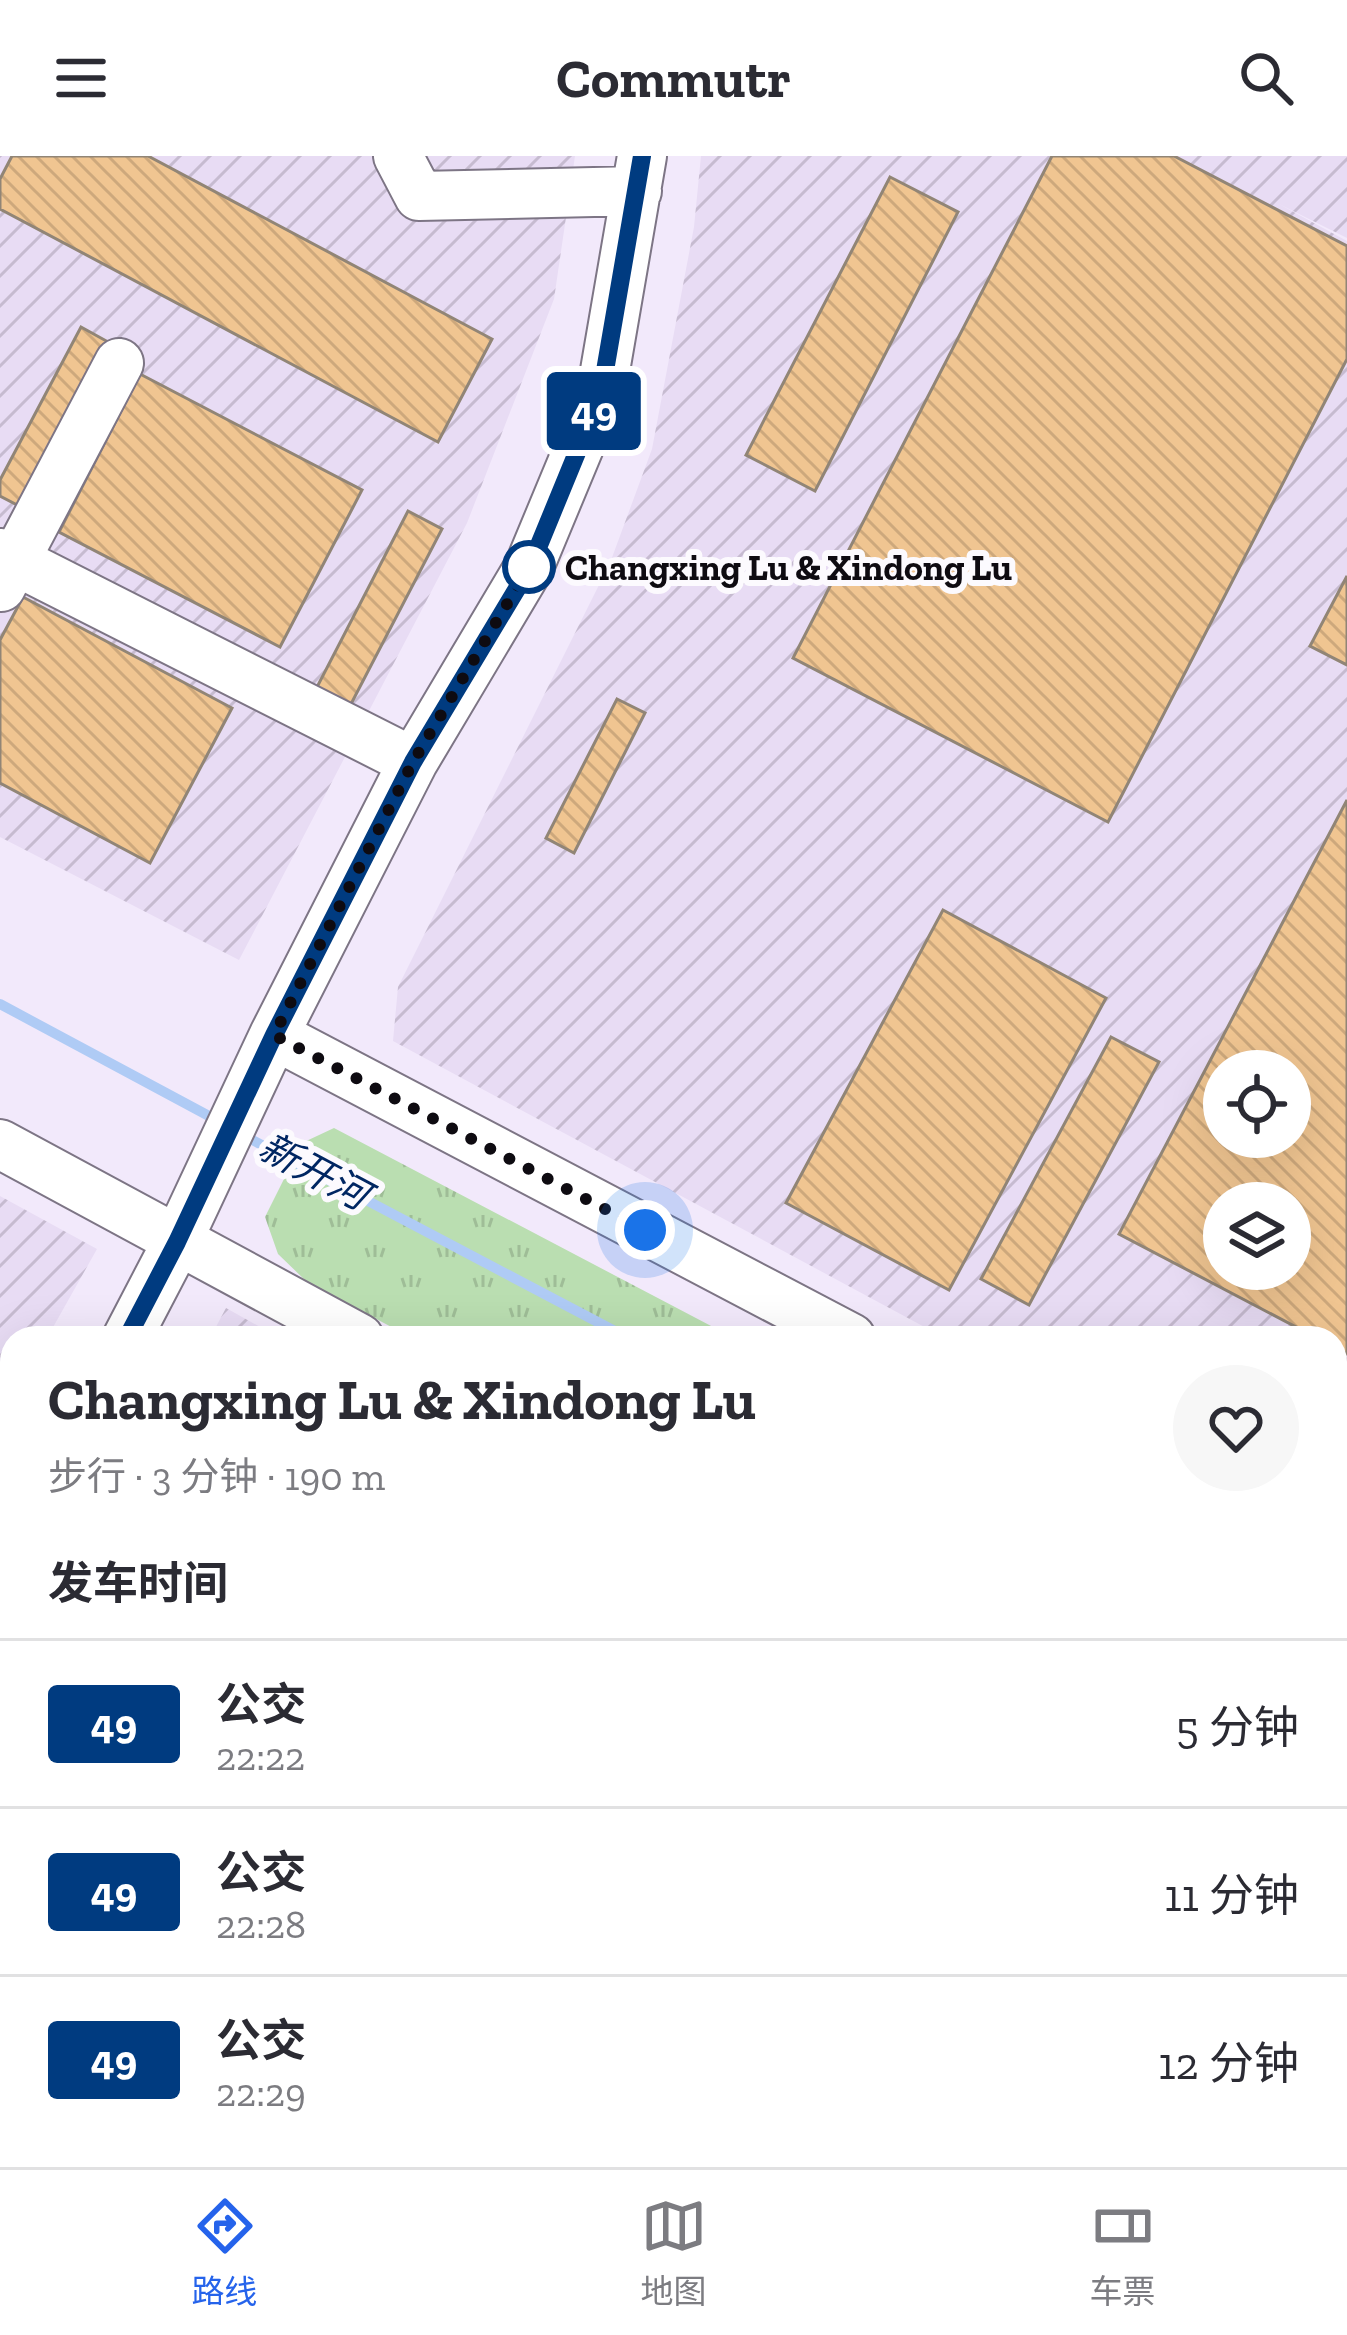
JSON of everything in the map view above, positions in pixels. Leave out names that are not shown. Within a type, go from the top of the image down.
[{"type":"street","points":[[134,1326],[413,762],[530,567],[601,394],[639,174],[419,196],[398,156]]},
{"type":"street","points":[[119,363],[5,568],[413,762]]},
{"type":"street","points":[[274,1035],[828,1326]]},
{"type":"street","points":[[0,1144],[336,1326]]},
{"type":"shaded area","points":[[0,156],[575,156],[554,299],[467,523],[239,960],[0,837]]},
{"type":"shaded area","points":[[701,156],[1347,156],[1347,238],[1279,204],[1347,241],[1347,1326],[923,1326],[393,1041],[398,987],[610,563],[652,449],[694,227]]},
{"type":"shaded area","points":[[0,1196],[97,1249],[54,1326],[0,1326]]},
{"type":"shaded area","points":[[226,1308],[258,1326],[216,1326]]},
{"type":"green space","points":[[334,1128],[711,1326],[390,1326],[307,1282],[278,1254],[265,1217],[302,1143]]},
{"type":"building","points":[[12,156],[148,156],[492,339],[438,442],[0,209],[0,179]]},
{"type":"building","points":[[1052,156],[1174,156],[1347,246],[1347,359],[1108,822],[793,658]]},
{"type":"building","points":[[890,177],[958,212],[815,491],[746,455]]},
{"type":"building","points":[[81,327],[110,343],[23,508],[0,496],[0,480]]},
{"type":"building","points":[[140,374],[362,490],[280,647],[59,532]]},
{"type":"building","points":[[408,511],[442,529],[351,704],[317,687]]},
{"type":"building","points":[[1347,576],[1347,665],[1310,646]]},
{"type":"building","points":[[23,597],[232,708],[150,863],[0,783],[0,640]]},
{"type":"building","points":[[617,699],[645,713],[574,853],[546,838]]},
{"type":"building","points":[[1347,800],[1347,1326],[1294,1326],[1226,1290],[1311,1290],[1311,1182],[1203,1182],[1203,1278],[1119,1234],[1203,1074],[1203,1158],[1311,1158],[1311,1050],[1216,1050]]},
{"type":"building","points":[[943,910],[1106,998],[949,1290],[786,1203]]},
{"type":"building","points":[[1111,1037],[1159,1062],[1029,1305],[981,1279]]},
{"type":"waterway","name":"新开河","points":[[0,1004],[222,1123]]},
{"type":"waterway","name":"新开河","points":[[243,1135],[605,1326]]},
{"type":"bus line","name":"49","points":[[133,1326],[413,762],[530,567],[601,394],[642,156]]},
{"type":"place","name":"Changxing Lu & Xindong Lu","points":[[529,567]]},
{"type":"route","points":[[529,567],[413,762],[274,1035],[645,1230]]}]
